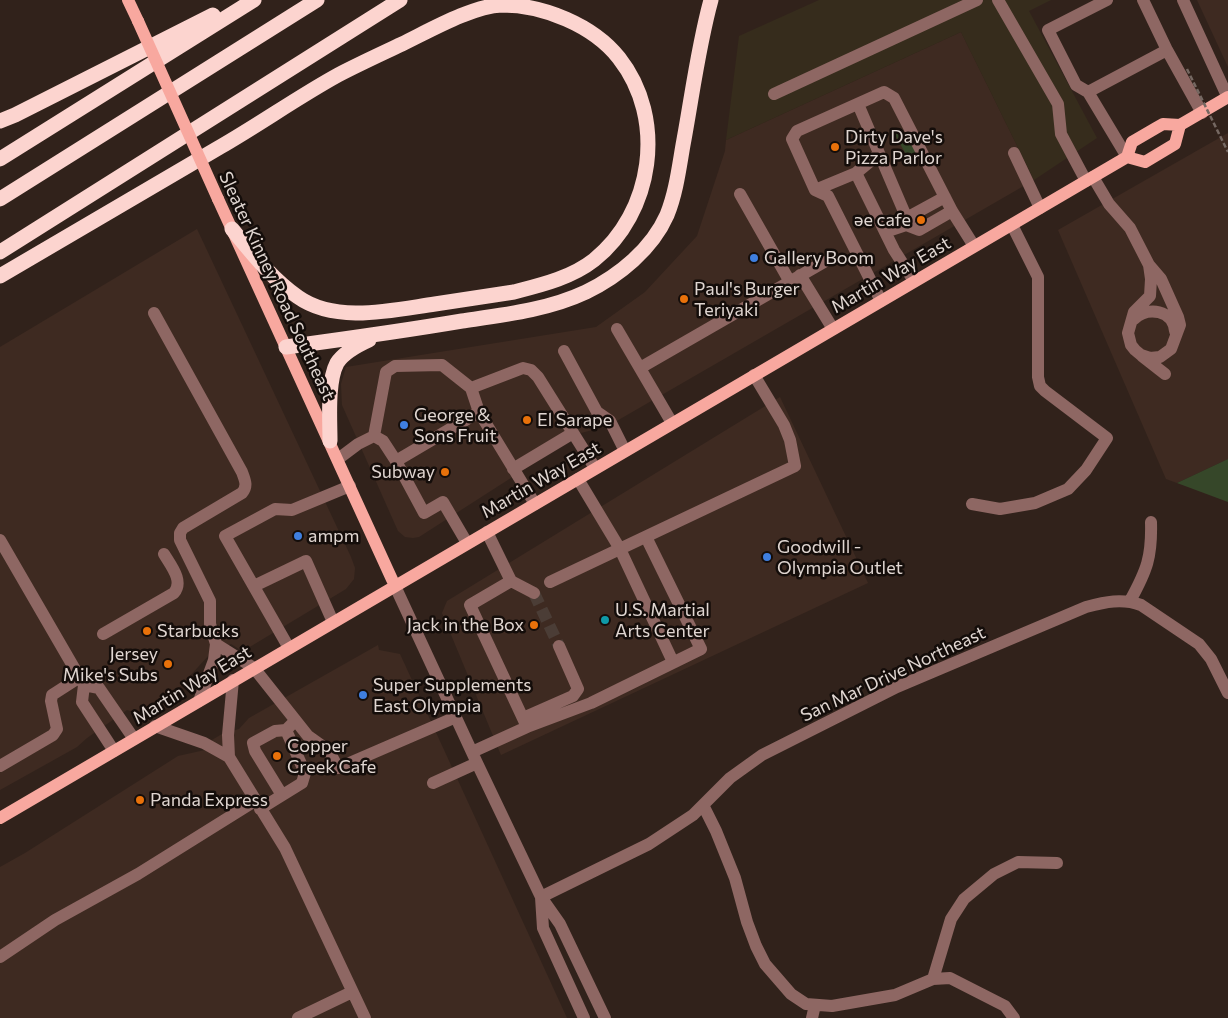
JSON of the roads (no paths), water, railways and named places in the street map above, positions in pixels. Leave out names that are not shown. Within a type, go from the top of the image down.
[{"type":"highway","points":[[0,121],[244,0]]},
{"type":"highway","points":[[0,159],[254,0]]},
{"type":"highway","points":[[0,198],[317,0]]},
{"type":"highway","points":[[0,252],[400,0]]},
{"type":"highway","points":[[286,346],[382,334],[545,306],[586,292],[623,269],[657,232],[667,214],[689,114],[700,43],[711,0]]},
{"type":"highway","points":[[0,276],[180,171],[338,75],[440,25],[479,10],[500,5],[541,11],[560,16],[593,34],[620,58],[630,76],[644,112],[648,148],[647,165],[638,201],[624,227],[610,245],[592,261],[573,272],[534,287],[514,292],[377,312],[328,310],[316,307],[299,298],[256,257],[232,229]]},
{"type":"highway","points":[[330,441],[331,392],[338,362],[352,348],[382,334]]},
{"type":"main road","name":"Sleater Kinney Road Southeast","points":[[128,0],[395,586]]},
{"type":"main road","name":"Martin Way East","points":[[0,818],[1090,179],[1126,157],[1132,142],[1163,124],[1180,125],[1228,98]]},
{"type":"main road","points":[[1126,157],[1145,162],[1175,144],[1180,125]]},
{"type":"street","points":[[774,94],[977,0]]},
{"type":"street","points":[[998,0],[1058,104],[1061,134],[1090,179],[1130,228],[1148,265],[1151,279],[1150,296],[1134,312],[1128,333],[1130,345],[1166,374],[1166,354]]},
{"type":"street","points":[[1107,0],[1048,30],[1076,85],[1088,92],[1126,157]]},
{"type":"street","points":[[1143,0],[1167,50],[1202,112]]},
{"type":"street","points":[[1183,0],[1228,98]]},
{"type":"street","points":[[1088,92],[1167,50]]},
{"type":"street","points":[[881,301],[828,196],[815,190],[792,139],[797,131],[884,92],[894,98],[952,211],[974,246]]},
{"type":"street","points":[[858,104],[905,214],[906,225]]},
{"type":"street","points":[[1014,153],[1040,208]]},
{"type":"street","points":[[815,190],[856,173],[879,154]]},
{"type":"street","points":[[856,173],[894,250],[914,281]]},
{"type":"street","points":[[740,194],[795,278],[833,329]]},
{"type":"street","points":[[906,225],[912,215],[945,197]]},
{"type":"street","points":[[885,232],[906,225],[919,230],[952,211]]},
{"type":"street","points":[[972,504],[1000,509],[1035,503],[1068,489],[1086,470],[1107,438],[1044,392],[1040,386],[1038,378],[1038,277],[1012,225]]},
{"type":"street","points":[[640,368],[824,262]]},
{"type":"street","points":[[1141,355],[1150,358],[1166,354],[1174,344],[1180,325],[1161,279],[1148,265]]},
{"type":"street","points":[[1132,321],[1138,315],[1149,311],[1163,313],[1173,322],[1175,339]]},
{"type":"street","points":[[154,313],[242,472],[246,483],[245,490],[242,493],[183,528],[180,533],[180,540],[210,600],[210,624],[216,644],[214,660],[199,701]]},
{"type":"street","points":[[617,330],[672,423]]},
{"type":"street","points":[[564,351],[596,412],[610,421],[625,451]]},
{"type":"street","points":[[374,436],[386,372],[395,366],[442,365],[471,388],[473,399],[479,412],[535,504]]},
{"type":"street","points":[[471,388],[522,368],[531,370],[538,377],[595,468]]},
{"type":"street","points":[[550,582],[795,466],[790,440],[784,425],[754,375]]},
{"type":"street","points":[[396,461],[479,412]]},
{"type":"street","points":[[513,469],[573,433]]},
{"type":"street","points":[[338,459],[358,444],[374,436]]},
{"type":"street","points":[[374,436],[383,441],[396,461],[424,513],[443,502],[467,543]]},
{"type":"street","points":[[578,479],[620,549],[673,662]]},
{"type":"street","points":[[289,648],[225,536],[275,509],[292,510],[350,486]]},
{"type":"street","points":[[1151,522],[1152,542],[1147,568],[1130,601],[1141,605],[1199,644],[1211,658],[1228,693]]},
{"type":"street","points":[[487,532],[511,581],[534,593]]},
{"type":"street","points":[[525,723],[591,703],[701,649],[646,537]]},
{"type":"street","points":[[0,540],[82,681],[82,702],[114,751]]},
{"type":"street","points":[[104,634],[177,589],[179,584],[176,575],[164,554]]},
{"type":"street","points":[[254,586],[306,561],[333,622]]},
{"type":"street","points":[[511,581],[470,605],[525,723]]},
{"type":"street","points":[[395,586],[474,758],[541,897],[560,924],[605,1018]]},
{"type":"street","name":"San Mar Drive Northeast","points":[[541,897],[649,844],[693,815],[730,778],[762,755],[897,687],[1086,607],[1106,602],[1130,601]]},
{"type":"street","points":[[0,957],[55,920],[258,805],[282,795],[302,783],[305,773],[291,726],[254,668],[216,644]]},
{"type":"street","points":[[434,783],[525,723],[573,696],[578,689],[559,646]]},
{"type":"street","points":[[233,680],[228,735],[229,757],[285,848],[365,1018]]},
{"type":"street","points":[[0,766],[53,735],[57,729],[51,701],[52,695],[82,681],[99,688],[134,739]]},
{"type":"street","points":[[282,795],[253,743],[275,731],[291,726],[329,751],[338,768],[456,717]]},
{"type":"street","points":[[155,726],[204,743],[229,757]]},
{"type":"street","points":[[703,805],[732,870],[747,922],[765,964],[791,994],[806,1004],[832,1006],[895,995],[933,979],[950,978],[1005,1006],[1014,1018]]},
{"type":"street","points":[[933,979],[951,919],[964,899],[994,874],[1018,862],[1057,863]]},
{"type":"street","points":[[541,897],[543,928],[584,1018]]},
{"type":"street","points":[[298,1018],[352,992]]},
{"type":"street","points":[[812,1018],[814,1005]]},
{"type":"tunnel","points":[[534,593],[559,646]]},
{"type":"place","name":"Dirty Dave's Pizza Parlor","points":[[835,147]]},
{"type":"place","name":"əe cafe","points":[[921,220]]},
{"type":"place","name":"Gallery Boom","points":[[754,258]]},
{"type":"place","name":"Paul's Burger Teriyaki","points":[[684,299]]},
{"type":"place","name":"El Sarape","points":[[527,420]]},
{"type":"place","name":"George & Sons Fruit","points":[[404,425]]},
{"type":"place","name":"Subway","points":[[445,472]]},
{"type":"place","name":"ampm","points":[[298,536]]},
{"type":"place","name":"Goodwill - Olympia Outlet","points":[[767,557]]},
{"type":"place","name":"U.S. Martial Arts Center","points":[[605,620]]},
{"type":"place","name":"Jack in the Box","points":[[534,625]]},
{"type":"place","name":"Starbucks","points":[[147,631]]},
{"type":"place","name":"Jersey Mike's Subs","points":[[168,664]]},
{"type":"place","name":"Super Supplements East Olympia","points":[[363,695]]},
{"type":"place","name":"Copper Creek Cafe","points":[[277,756]]},
{"type":"place","name":"Panda Express","points":[[140,800]]}]
